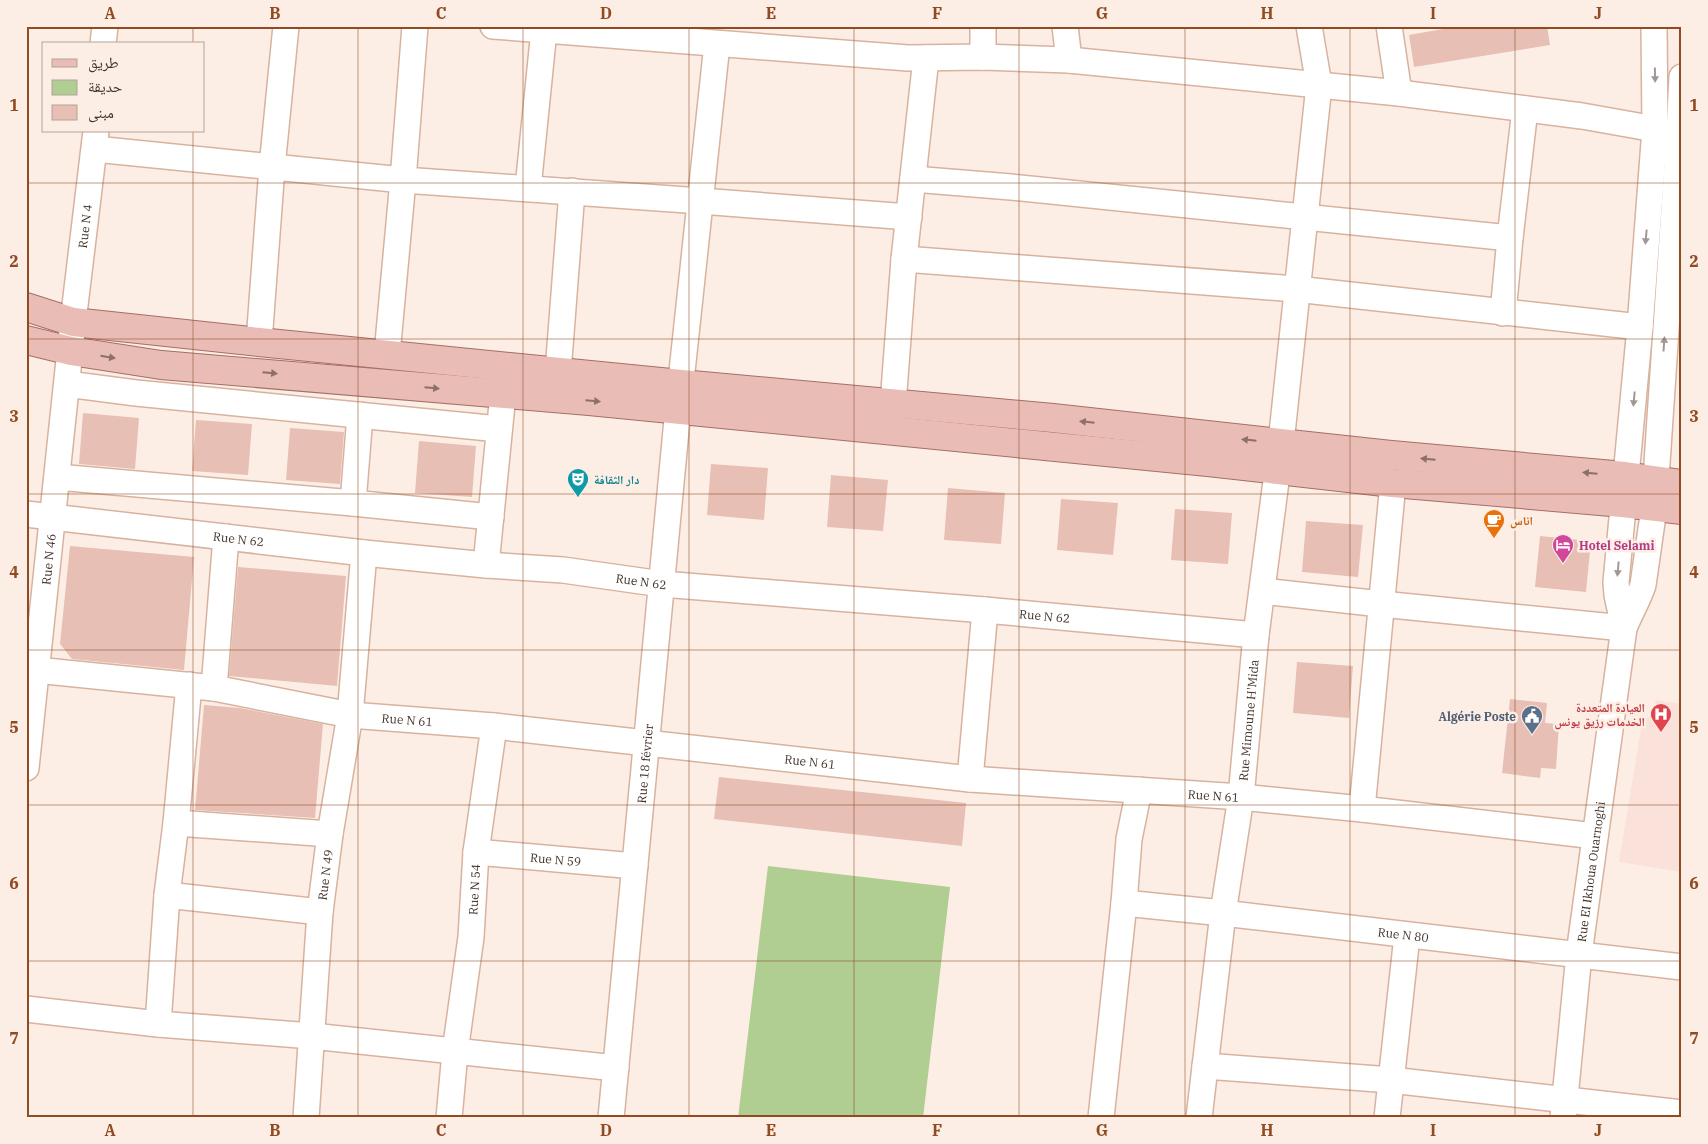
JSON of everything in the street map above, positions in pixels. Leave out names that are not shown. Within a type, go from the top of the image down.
[{"type":"main road","points":[[26,307],[73,322],[558,372],[680,397],[1277,471],[1682,510]]},
{"type":"main road","points":[[26,340],[71,351],[161,365],[503,394],[680,397],[893,404],[1063,419],[1391,455],[1625,476],[1669,482]]},
{"type":"street","points":[[103,42],[105,26]]},
{"type":"street","points":[[259,342],[272,168],[286,26]]},
{"type":"street","points":[[386,354],[403,180],[415,26]]},
{"type":"street","points":[[501,26],[717,44],[926,58],[983,57],[1069,60],[1399,93],[1582,116],[1681,135]]},
{"type":"street","points":[[983,26],[983,57]]},
{"type":"street","points":[[1065,26],[1069,60]]},
{"type":"street","name":"Rue Mimoune H'Mida","points":[[1199,1118],[1223,913],[1241,797],[1256,635],[1281,443],[1296,289],[1306,216],[1319,84],[1309,26]]},
{"type":"street","points":[[1389,26],[1399,93]]},
{"type":"street","points":[[1624,628],[1616,582],[1640,327],[1655,129],[1654,26]]},
{"type":"street","points":[[528,188],[544,30]]},
{"type":"street","name":"Rue 18 février","points":[[611,1118],[680,397],[717,44]]},
{"type":"street","points":[[893,404],[904,259],[926,58]]},
{"type":"street","points":[[1624,628],[1643,585],[1654,508],[1669,482],[1682,77]]},
{"type":"street","points":[[1503,313],[1526,109]]},
{"type":"street","points":[[95,140],[272,168],[403,180],[701,200],[909,217]]},
{"type":"street","name":"Rue N 4","points":[[71,351],[95,140]]},
{"type":"street","points":[[913,179],[1306,216],[1510,238]]},
{"type":"street","points":[[558,372],[572,191]]},
{"type":"street","points":[[904,259],[1296,289],[1640,327]]},
{"type":"street","name":"Rue N 46","points":[[26,768],[31,669],[53,517],[71,351]]},
{"type":"street","points":[[67,384],[136,393],[500,429]]},
{"type":"street","points":[[486,566],[503,394]]},
{"type":"street","points":[[353,503],[360,415]]},
{"type":"street","points":[[56,477],[490,517]]},
{"type":"street","points":[[1362,809],[1393,483]]},
{"type":"street","name":"Rue N 62","points":[[26,514],[486,566],[564,570],[662,584],[986,610],[1256,635]]},
{"type":"street","points":[[214,688],[226,537]]},
{"type":"street","name":"Rue N 49","points":[[306,1118],[320,912],[330,834],[350,715],[364,553]]},
{"type":"street","points":[[1262,590],[1381,604],[1624,628]]},
{"type":"street","points":[[970,779],[986,610]]},
{"type":"street","name":"Rue EI Ikhoua Ouarnoghi","points":[[1565,1108],[1579,954],[1624,628]]},
{"type":"street","name":"Rue N 61","points":[[31,669],[214,688],[350,715],[494,726],[970,779],[1241,797],[1595,836]]},
{"type":"street","points":[[158,1024],[167,895],[189,686]]},
{"type":"street","name":"Rue N 54","points":[[448,1118],[471,937],[476,852],[494,726]]},
{"type":"street","points":[[1101,1118],[1129,839],[1139,790]]},
{"type":"street","points":[[176,823],[330,834]]},
{"type":"street","name":"Rue N 59","points":[[476,852],[635,866]]},
{"type":"street","points":[[167,895],[320,912]]},
{"type":"street","name":"Rue N 80","points":[[1124,903],[1682,967]]},
{"type":"street","points":[[1387,1118],[1407,936]]},
{"type":"street","points":[[26,1009],[158,1024],[312,1036],[616,1068]]},
{"type":"street","points":[[1205,1066],[1391,1080],[1565,1108],[1682,1113]]},
{"type":"shaded area","points":[[1656,700],[1682,704],[1682,872],[1619,862],[1643,717],[1652,718]]},
{"type":"green space","points":[[768,866],[950,887],[923,1118],[738,1118]]},
{"type":"building","points":[[1460,26],[1547,26],[1550,45],[1414,67],[1409,35]]},
{"type":"building","points":[[83,413],[139,418],[135,469],[79,464]]},
{"type":"building","points":[[196,420],[252,424],[248,475],[192,471]]},
{"type":"building","points":[[290,428],[344,432],[340,484],[286,480]]},
{"type":"building","points":[[419,441],[476,446],[472,497],[415,493]]},
{"type":"building","points":[[711,464],[768,468],[764,520],[707,515]]},
{"type":"building","points":[[831,475],[888,480],[883,531],[827,527]]},
{"type":"building","points":[[948,488],[1005,493],[1001,544],[944,540]]},
{"type":"building","points":[[1061,499],[1118,503],[1113,555],[1057,550]]},
{"type":"building","points":[[1175,509],[1232,513],[1228,564],[1171,560]]},
{"type":"building","points":[[1306,521],[1363,525],[1358,577],[1302,572]]},
{"type":"building","name":"Hotel Selami","points":[[1540,536],[1591,541],[1586,592],[1535,587]]},
{"type":"building","points":[[70,546],[194,557],[184,670],[72,659],[60,644]]},
{"type":"building","points":[[238,567],[346,576],[337,686],[229,676]]},
{"type":"building","points":[[1297,662],[1353,666],[1349,718],[1293,713]]},
{"type":"building","name":"Algérie Poste","points":[[1510,699],[1547,703],[1545,723],[1559,724],[1556,769],[1541,768],[1540,778],[1502,773]]},
{"type":"building","points":[[204,705],[240,708],[323,724],[315,818],[195,810]]},
{"type":"building","points":[[719,777],[966,803],[962,846],[714,819]]},
{"type":"place","name":"دار الثقافة","points":[[578,498]]},
{"type":"place","name":"اناس","points":[[1494,539]]},
{"type":"place","name":"Hotel Selami","points":[[1563,564]]},
{"type":"place","name":"العيادة المتعددة الخدمات رزيق يونس","points":[[1661,733]]},
{"type":"place","name":"Algérie Poste","points":[[1532,735]]}]
